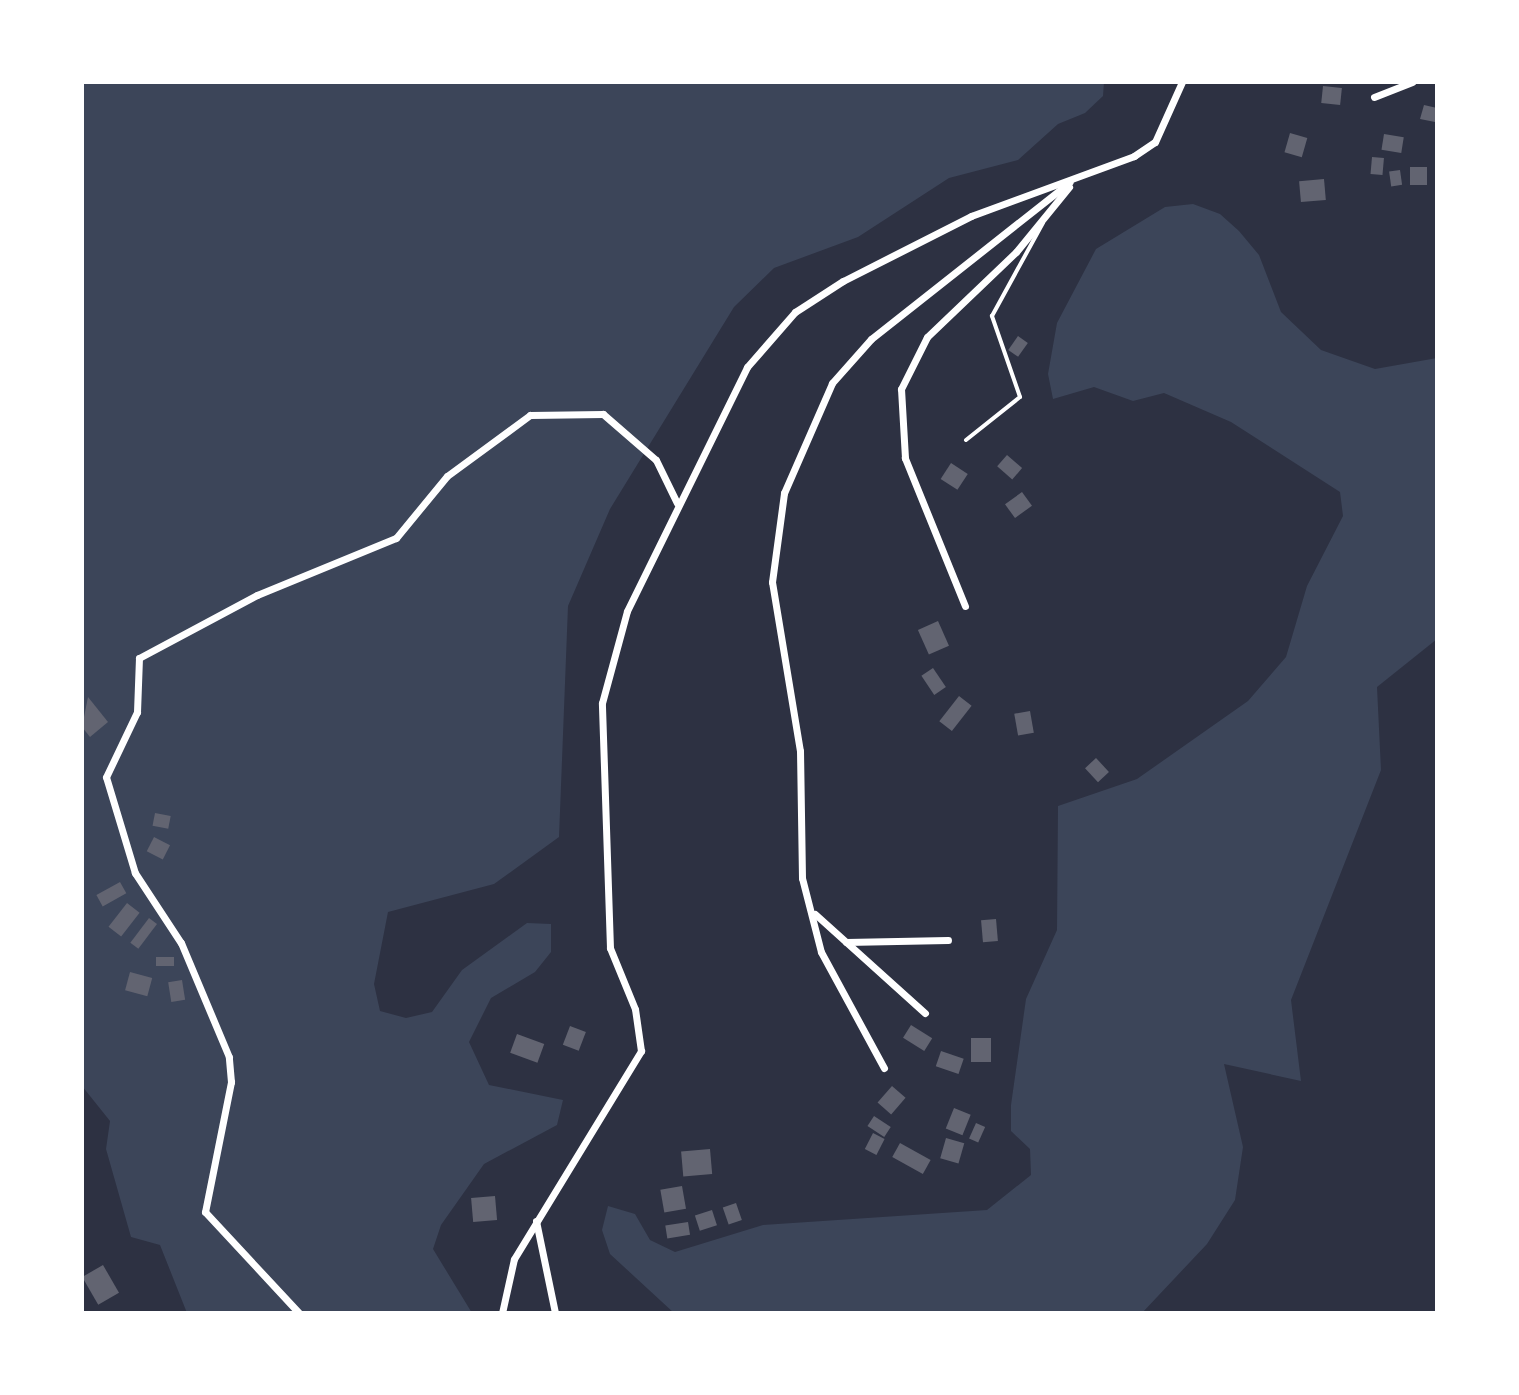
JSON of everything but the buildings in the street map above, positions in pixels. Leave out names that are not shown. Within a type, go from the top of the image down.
[{"type":"street","points":[[502,1313],[509,1270],[641,1051],[638,1017],[610,948],[599,748],[615,639],[677,503],[747,367],[795,312],[971,216],[1075,178],[1155,142],[1182,82]]},
{"type":"street","points":[[1374,97],[1412,82]]},
{"type":"street","points":[[965,606],[905,458],[901,389],[927,337],[1043,223],[1075,178]]},
{"type":"street","points":[[884,1068],[821,952],[800,862],[800,751],[772,582],[784,493],[805,433],[832,383],[871,339],[1075,178]]},
{"type":"street","points":[[299,1313],[205,1212],[231,1082],[229,1057],[181,943],[135,873],[106,777],[137,712],[139,658],[246,601],[396,538],[447,476],[530,415],[603,414],[656,460],[677,503]]},
{"type":"street","points":[[814,912],[925,1013]]},
{"type":"street","points":[[845,942],[948,940]]},
{"type":"street","points":[[536,1221],[555,1313]]},
{"type":"lane","points":[[966,440],[1020,397],[992,316],[1043,223]]},
{"type":"shaded area","points":[[82,82],[1104,82],[1103,96],[1085,113],[1058,124],[1018,160],[949,178],[858,237],[774,268],[734,307],[610,509],[568,606],[559,837],[494,884],[388,912],[374,984],[380,1011],[406,1018],[432,1012],[462,970],[527,923],[551,924],[551,952],[535,972],[491,998],[469,1042],[489,1085],[563,1100],[557,1125],[484,1164],[441,1225],[433,1249],[472,1313],[187,1313],[160,1245],[131,1237],[106,1149],[110,1121],[82,1086]]},
{"type":"shaded area","points":[[1193,204],[1220,214],[1239,231],[1259,255],[1281,312],[1321,350],[1375,369],[1437,358],[1437,639],[1377,687],[1381,770],[1291,1000],[1301,1081],[1224,1064],[1243,1147],[1235,1200],[1207,1244],[1142,1313],[674,1313],[610,1254],[602,1230],[608,1206],[635,1214],[650,1240],[675,1252],[763,1225],[987,1210],[1031,1175],[1030,1149],[1011,1131],[1011,1105],[1026,999],[1057,930],[1058,806],[1137,779],[1248,701],[1286,657],[1307,586],[1343,516],[1340,492],[1231,422],[1164,393],[1133,401],[1094,387],[1053,399],[1048,374],[1057,323],[1096,249],[1165,207]]}]
